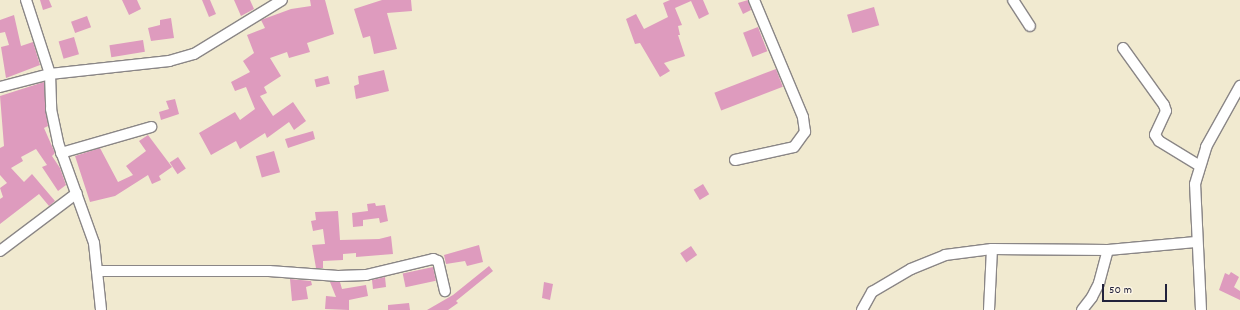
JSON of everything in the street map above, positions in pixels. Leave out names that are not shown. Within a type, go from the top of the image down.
[{"type":"street","points":[[26,0],[50,74],[53,122],[61,153],[77,193],[94,244],[101,310]]},
{"type":"street","points":[[0,87],[50,74],[169,61],[194,54],[265,4],[282,0]]},
{"type":"street","points":[[735,160],[794,147],[805,132],[804,117],[754,0]]},
{"type":"street","points":[[1013,0],[1030,26]]},
{"type":"street","points":[[1123,48],[1164,105],[1166,111],[1155,135],[1159,141],[1200,166]]},
{"type":"street","points":[[1201,310],[1196,242],[1195,184],[1200,166],[1218,121],[1240,86]]},
{"type":"street","points":[[61,153],[151,127]]},
{"type":"street","points":[[0,251],[77,193]]},
{"type":"street","points":[[862,310],[872,292],[911,269],[945,255],[992,249],[1108,250],[1196,242]]},
{"type":"street","points":[[989,310],[992,249]]},
{"type":"street","points":[[1082,310],[1096,288],[1108,250]]},
{"type":"street","points":[[97,271],[269,271],[366,275],[432,259],[438,261],[445,291]]},
{"type":"building","points":[[40,0],[49,0],[52,7],[43,10]]},
{"type":"building","points":[[122,0],[137,0],[141,9],[129,15]]},
{"type":"building","points":[[202,0],[210,0],[216,14],[209,17]]},
{"type":"building","points":[[234,0],[250,0],[254,9],[241,16]]},
{"type":"building","points":[[310,0],[325,0],[334,34],[307,43],[310,52],[289,58],[287,52],[270,58],[281,76],[264,87],[267,93],[260,96],[273,116],[293,102],[306,121],[294,130],[289,122],[267,138],[265,133],[240,149],[236,141],[211,155],[199,133],[235,112],[240,120],[255,109],[246,87],[235,91],[231,82],[250,72],[243,61],[254,53],[247,35],[265,28],[261,20],[291,9],[311,6]]},
{"type":"building","points":[[382,0],[411,0],[412,11],[387,13],[397,49],[374,54],[370,36],[363,38],[354,9]]},
{"type":"building","points":[[670,0],[703,0],[709,14],[699,19],[691,1],[675,8],[682,25],[678,26],[680,35],[678,35],[685,56],[664,63],[670,71],[660,77],[640,43],[635,44],[626,19],[636,14],[644,29],[668,17],[663,3]]},
{"type":"building","points":[[748,0],[751,10],[743,14],[738,3]]},
{"type":"building","points":[[874,7],[879,25],[852,33],[847,15]]},
{"type":"building","points":[[14,15],[21,46],[33,42],[40,65],[6,78],[1,47],[9,45],[5,32],[0,33],[0,20]]},
{"type":"building","points":[[87,16],[91,27],[75,33],[71,22]]},
{"type":"building","points":[[171,18],[174,38],[151,41],[148,28],[160,25],[160,20]]},
{"type":"building","points":[[758,27],[767,51],[752,57],[743,33]]},
{"type":"building","points":[[74,37],[79,54],[64,59],[59,41]]},
{"type":"building","points":[[143,40],[145,52],[111,57],[109,45]]},
{"type":"building","points":[[776,69],[783,87],[721,110],[714,93]]},
{"type":"building","points":[[384,70],[389,91],[356,99],[354,86],[359,84],[358,76]]},
{"type":"building","points":[[328,76],[330,84],[316,87],[314,79]]},
{"type":"building","points":[[44,82],[48,126],[44,128],[55,153],[52,156],[60,168],[66,185],[58,191],[42,167],[47,165],[36,149],[21,157],[23,161],[11,168],[24,182],[32,174],[55,201],[49,206],[39,194],[0,224],[0,199],[3,197],[0,188],[7,183],[0,175],[0,148],[4,146],[0,96]]},
{"type":"building","points":[[175,99],[179,114],[161,120],[159,112],[169,109],[166,101]]},
{"type":"building","points":[[313,131],[315,139],[288,148],[285,139]]},
{"type":"building","points":[[148,135],[172,167],[159,176],[161,180],[152,184],[148,175],[115,196],[90,202],[75,156],[100,148],[118,182],[133,175],[126,166],[146,151],[139,141]]},
{"type":"building","points":[[274,151],[280,172],[262,177],[256,156]]},
{"type":"building","points":[[178,157],[186,169],[178,174],[170,163]]},
{"type":"building","points":[[703,184],[709,194],[700,200],[694,190]]},
{"type":"building","points":[[375,203],[376,206],[385,205],[388,221],[380,223],[379,218],[363,220],[363,226],[353,227],[352,213],[368,211],[367,204]]},
{"type":"building","points":[[338,211],[340,240],[379,239],[391,236],[393,254],[356,257],[356,253],[343,254],[343,260],[323,261],[323,268],[316,268],[312,245],[325,244],[323,229],[313,231],[311,221],[316,220],[315,212]]},
{"type":"building","points":[[479,245],[483,262],[467,266],[465,261],[446,264],[444,255]]},
{"type":"building","points":[[691,246],[697,255],[686,262],[680,253]]},
{"type":"building","points":[[489,266],[493,271],[456,301],[458,303],[448,310],[427,310],[453,295]]},
{"type":"building","points":[[433,267],[436,281],[406,287],[403,273]]},
{"type":"building","points":[[1231,272],[1239,277],[1234,287],[1240,291],[1240,300],[1219,290],[1225,273],[1229,275]]},
{"type":"building","points":[[385,277],[386,287],[373,289],[372,280]]},
{"type":"building","points":[[290,279],[311,281],[312,285],[306,287],[308,299],[292,301]]},
{"type":"building","points":[[330,282],[340,282],[342,289],[366,285],[368,296],[349,300],[349,310],[325,309],[326,296],[336,297]]},
{"type":"building","points":[[544,282],[553,284],[550,300],[542,298]]},
{"type":"building","points":[[409,303],[410,310],[388,310],[388,305]]}]
